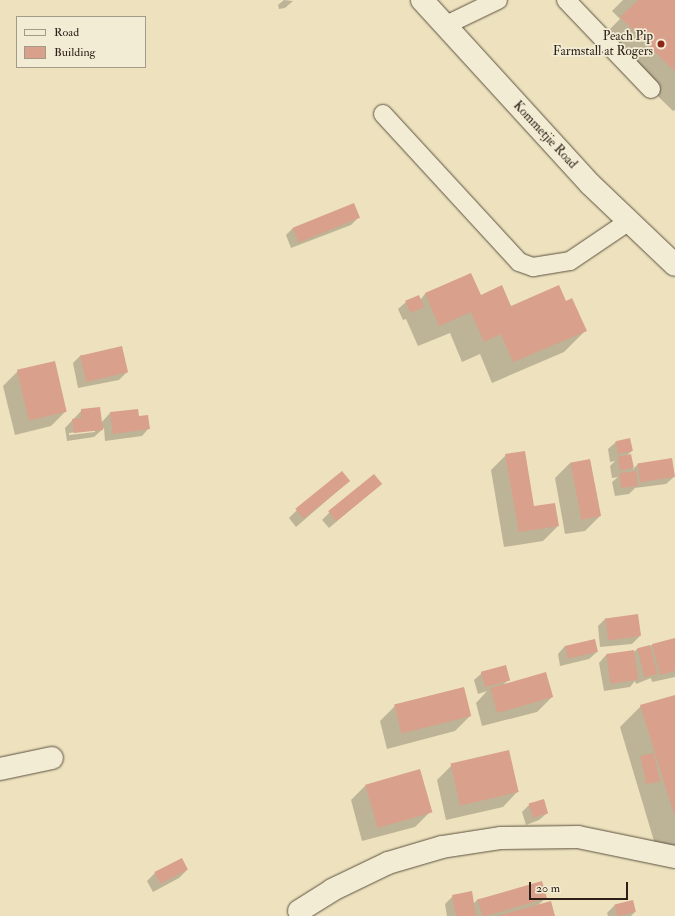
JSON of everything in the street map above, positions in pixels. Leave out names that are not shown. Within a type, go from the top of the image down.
[{"type":"street","name":"Kommetjie Road","points":[[422,0],[444,26],[590,184],[675,265]]},
{"type":"street","points":[[0,769],[52,758]]},
{"type":"street","points":[[298,911],[332,890],[388,864],[442,847],[501,838],[578,837],[675,858]]},
{"type":"lane","points":[[444,26],[498,0]]},
{"type":"lane","points":[[566,0],[651,89]]},
{"type":"lane","points":[[383,114],[519,262],[533,267],[570,261],[629,221]]},
{"type":"building","name":"Peach Pip Farmstall at Rogers","points":[[638,0],[675,0],[675,72],[620,17]]},
{"type":"building","points":[[354,203],[360,218],[299,243],[293,228]]},
{"type":"building","points":[[471,273],[481,295],[502,285],[511,306],[559,285],[566,301],[572,298],[587,331],[513,362],[501,334],[484,342],[471,312],[439,326],[425,293]]},
{"type":"building","points":[[419,295],[424,307],[410,313],[405,301]]},
{"type":"building","points":[[122,346],[128,372],[86,382],[80,356]]},
{"type":"building","points":[[55,361],[67,412],[29,420],[17,370]]},
{"type":"building","points":[[100,407],[103,430],[74,433],[72,419],[81,418],[81,409]]},
{"type":"building","points":[[138,409],[139,416],[148,415],[150,429],[113,434],[110,412]]},
{"type":"building","points":[[630,438],[633,451],[618,454],[615,441]]},
{"type":"building","points":[[525,451],[534,506],[555,503],[559,526],[519,532],[505,454]]},
{"type":"building","points":[[631,454],[634,468],[620,471],[617,457]]},
{"type":"building","points":[[672,458],[675,477],[640,482],[637,463]]},
{"type":"building","points":[[590,459],[601,516],[581,520],[570,463]]},
{"type":"building","points":[[342,471],[350,481],[304,519],[295,509]]},
{"type":"building","points":[[636,471],[638,486],[621,488],[619,473]]},
{"type":"building","points":[[374,474],[382,484],[336,521],[328,511]]},
{"type":"building","points":[[638,614],[641,636],[608,640],[605,619]]},
{"type":"building","points":[[675,638],[675,671],[660,675],[652,644]]},
{"type":"building","points":[[595,639],[598,652],[568,659],[565,646]]},
{"type":"building","points":[[650,645],[657,674],[645,677],[637,648]]},
{"type":"building","points":[[634,650],[638,680],[610,684],[606,654]]},
{"type":"building","points":[[506,665],[510,680],[485,687],[481,672]]},
{"type":"building","points":[[546,672],[553,697],[497,713],[490,688]]},
{"type":"building","points":[[464,687],[471,716],[401,734],[394,704]]},
{"type":"building","points":[[675,695],[675,817],[640,705]]},
{"type":"building","points":[[509,750],[519,792],[460,805],[451,763]]},
{"type":"building","points":[[654,753],[660,781],[646,784],[640,756]]},
{"type":"building","points":[[420,769],[432,812],[378,828],[365,785]]},
{"type":"building","points":[[544,799],[548,813],[533,818],[529,803]]},
{"type":"building","points":[[182,858],[188,870],[160,884],[154,872]]},
{"type":"building","points":[[542,881],[547,898],[485,916],[482,916],[478,899]]},
{"type":"building","points":[[472,891],[476,916],[456,916],[452,895]]},
{"type":"building","points":[[633,900],[636,912],[617,916],[615,905]]},
{"type":"building","points":[[551,901],[555,916],[497,916]]},
{"type":"place","name":"Peach Pip Farmstall at Rogers","points":[[661,44]]}]
